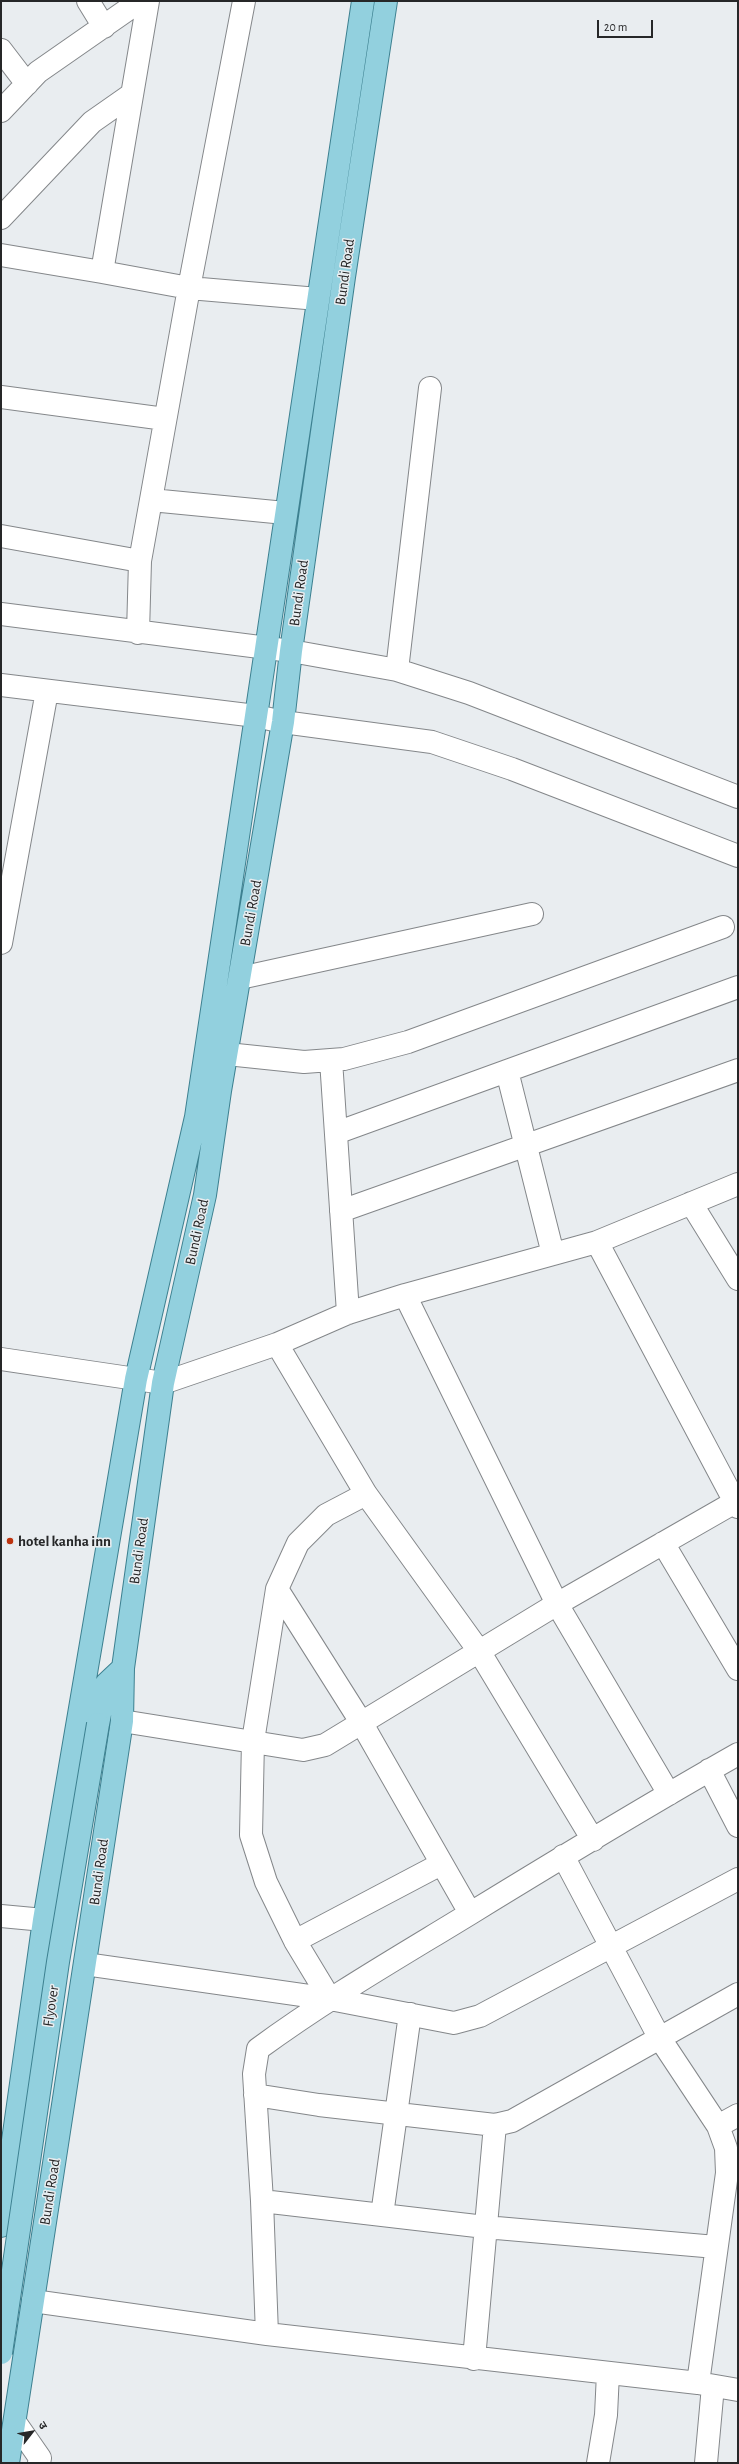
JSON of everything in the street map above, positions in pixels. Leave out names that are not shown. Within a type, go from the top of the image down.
[{"type":"main road","name":"Bundi Road","points":[[1,2226],[44,1920],[136,1379],[196,1117],[285,513],[363,1]]},
{"type":"main road","name":"Bundi Road","points":[[8,2463],[20,2394],[122,1721],[123,1668],[163,1383],[205,1195],[227,1054],[283,722],[291,651],[344,277],[386,1]]},
{"type":"main road","name":"Flyover","points":[[1,2353],[58,1962],[98,1724],[106,1684],[123,1668]]},
{"type":"main road","points":[[1,2294],[33,2301]]},
{"type":"main road","points":[[1,2349],[20,2394]]},
{"type":"main road","points":[[1,2404],[15,2422]]},
{"type":"street","points":[[88,1],[104,27]]},
{"type":"street","points":[[1,111],[38,72],[140,1]]},
{"type":"street","points":[[102,272],[148,1]]},
{"type":"street","points":[[138,633],[140,561],[189,288],[244,1]]},
{"type":"street","points":[[1,50],[27,84]]},
{"type":"street","points":[[1,218],[92,122],[132,94]]},
{"type":"street","points":[[1,255],[189,288],[318,299]]},
{"type":"street","points":[[397,670],[430,388]]},
{"type":"street","points":[[1,397],[165,419]]},
{"type":"street","points":[[151,500],[285,513]]},
{"type":"street","points":[[1,536],[140,561]]},
{"type":"street","points":[[1,614],[138,633],[291,651],[397,670],[469,693],[738,797]]},
{"type":"street","points":[[1,685],[256,716],[283,722],[432,742],[512,769],[738,856]]},
{"type":"street","points":[[1,943],[9,852],[47,691]]},
{"type":"street","points":[[240,978],[532,914]]},
{"type":"street","points":[[227,1054],[304,1062],[344,1059],[408,1042],[723,927]]},
{"type":"street","points":[[336,1133],[738,986]]},
{"type":"street","points":[[331,1060],[348,1313]]},
{"type":"street","points":[[341,1211],[738,1070]]},
{"type":"street","points":[[507,1071],[527,1145],[553,1254]]},
{"type":"street","points":[[1,1358],[163,1383],[277,1344],[348,1313],[405,1295],[597,1242],[738,1184]]},
{"type":"street","points":[[691,1203],[738,1280]]},
{"type":"street","points":[[122,1721],[253,1740],[303,1750],[325,1745],[557,1604],[663,1543],[736,1504],[597,1242]]},
{"type":"street","points":[[405,1295],[557,1604],[669,1794]]},
{"type":"street","points":[[277,1344],[366,1494],[479,1651],[593,1840]]},
{"type":"street","points":[[330,1999],[295,1941],[266,1882],[251,1835],[253,1740],[278,1589],[298,1543],[313,1525],[326,1515],[366,1494]]},
{"type":"street","points":[[663,1543],[738,1669]]},
{"type":"street","points":[[278,1589],[361,1722],[470,1913]]},
{"type":"street","points":[[267,2334],[262,2201],[254,2074],[258,2049],[330,1999],[563,1856],[593,1840],[738,1754]]},
{"type":"street","points":[[709,1770],[738,1826]]},
{"type":"street","points":[[563,1856],[613,1947],[659,2037],[718,2126],[726,2148],[727,2173],[716,2247],[706,2384],[706,2463]]},
{"type":"street","points":[[295,1941],[442,1864]]},
{"type":"street","points":[[85,1964],[330,1999],[454,2023],[480,2016],[613,1947],[738,1879]]},
{"type":"street","points":[[1,1916],[44,1920]]},
{"type":"street","points":[[255,2095],[396,2115],[495,2125],[512,2121],[659,2037],[738,1994]]},
{"type":"street","points":[[382,2215],[410,2014]]},
{"type":"street","points":[[718,2126],[738,2115]]},
{"type":"street","points":[[474,2358],[495,2125]]},
{"type":"street","points":[[262,2201],[486,2227],[716,2247]]},
{"type":"street","points":[[33,2301],[267,2334],[706,2384],[738,2390]]},
{"type":"street","points":[[598,2463],[606,2415],[608,2373]]},
{"type":"street","points":[[15,2422],[40,2458],[39,2463]]},
{"type":"place","name":"hotel kanha inn","points":[[10,1541]]}]
